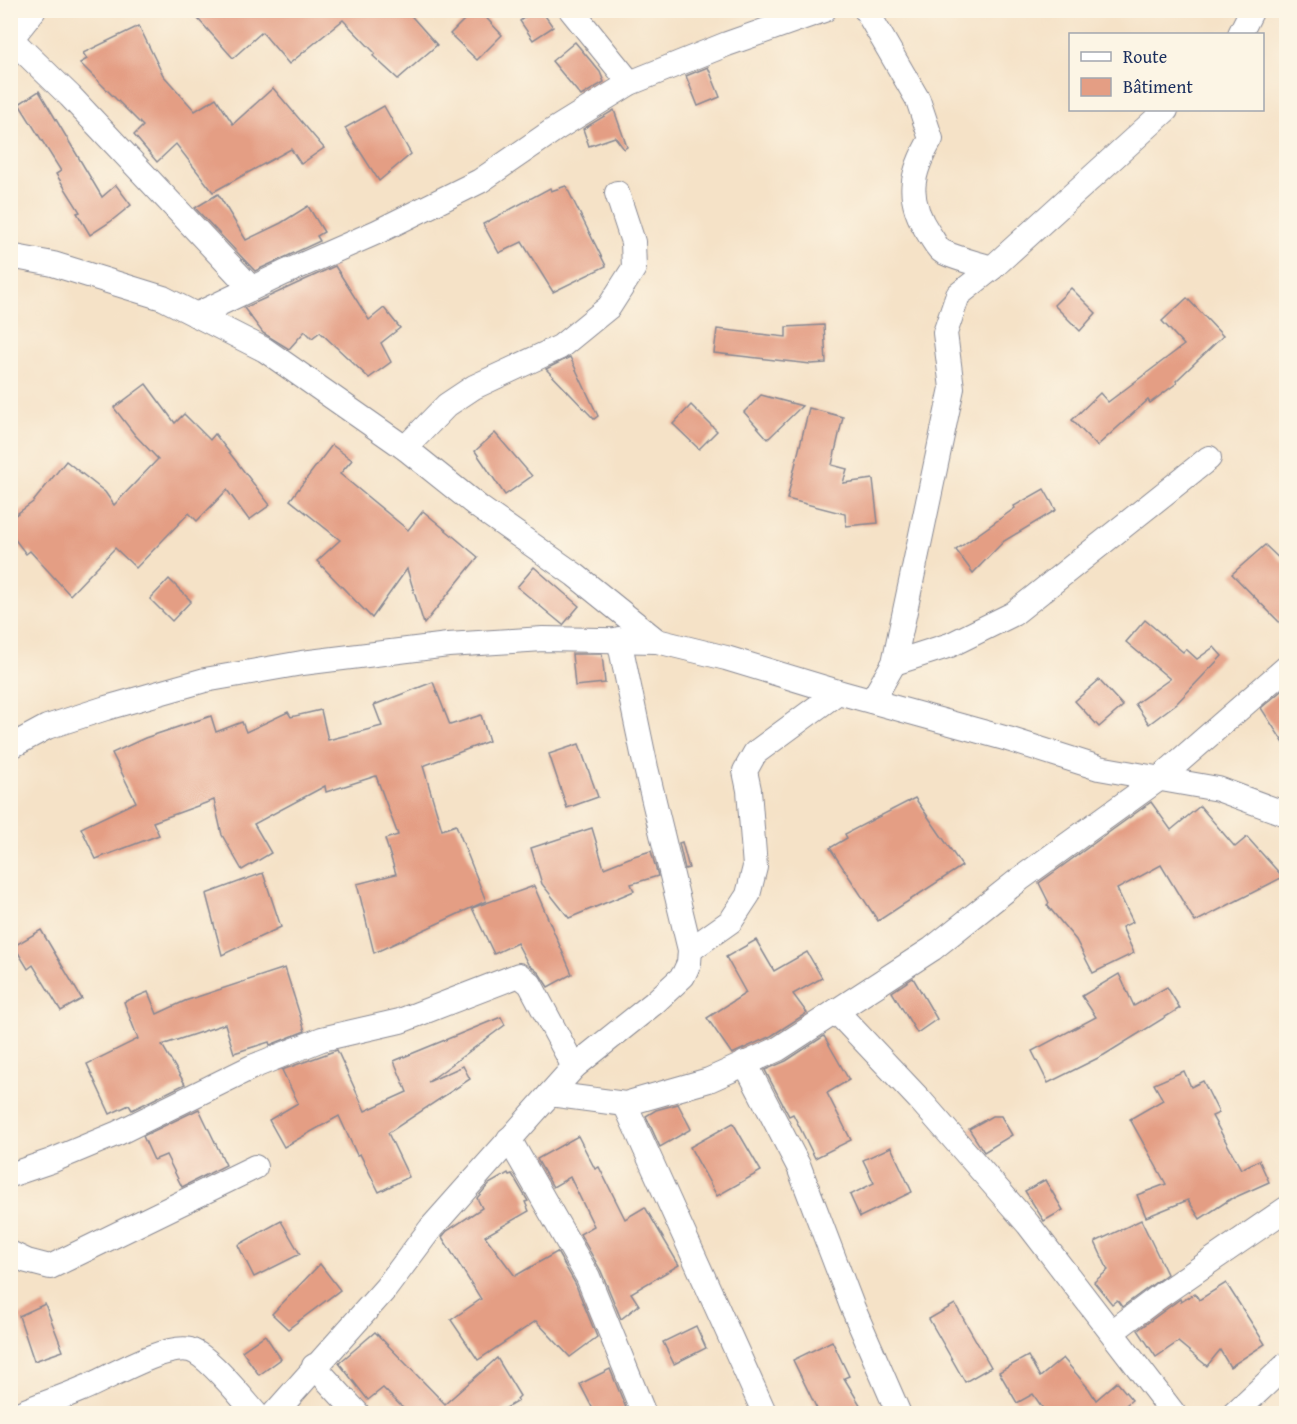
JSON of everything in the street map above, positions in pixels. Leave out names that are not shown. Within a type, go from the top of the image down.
[{"type":"street","points":[[34,10],[11,38],[70,96],[252,288]]},
{"type":"street","points":[[571,10],[630,83]]},
{"type":"street","points":[[196,315],[377,232],[480,181],[554,129],[630,83],[727,44],[824,10]]},
{"type":"street","points":[[866,10],[918,100],[931,139],[919,159],[912,183],[916,206],[925,228],[941,251],[992,268]]},
{"type":"street","points":[[1240,33],[1252,10]]},
{"type":"street","points":[[872,701],[894,663],[952,388],[945,333],[958,296],[1165,111]]},
{"type":"street","points":[[405,448],[447,405],[474,387],[560,347],[609,307],[634,268],[633,242],[617,193]]},
{"type":"street","points":[[10,256],[53,264],[163,298],[265,350],[405,448],[480,508],[575,575],[657,641]]},
{"type":"street","points":[[894,663],[950,645],[1013,614],[1209,458]]},
{"type":"street","points":[[10,747],[47,727],[205,680],[302,663],[448,645],[543,639],[619,639],[657,641],[726,658],[1099,768],[1218,789],[1287,814]]},
{"type":"street","points":[[274,1413],[386,1288],[431,1228],[574,1067],[654,1003],[683,975],[689,963],[690,950],[648,779],[619,639]]},
{"type":"street","points":[[550,1094],[625,1104],[709,1080],[778,1049],[932,949],[1020,879],[1160,778],[1287,668]]},
{"type":"street","points":[[690,950],[731,921],[748,895],[755,867],[749,790],[745,771],[755,753],[838,692]]},
{"type":"street","points":[[10,1175],[51,1161],[118,1133],[252,1067],[322,1039],[400,1021],[519,975],[530,984],[574,1067]]},
{"type":"street","points":[[836,1011],[920,1100],[1020,1215],[1112,1332],[1170,1412]]},
{"type":"street","points":[[745,1063],[799,1167],[852,1306],[899,1413]]},
{"type":"street","points":[[625,1104],[765,1413]]},
{"type":"street","points":[[509,1139],[588,1277],[644,1413]]},
{"type":"street","points":[[10,1253],[27,1261],[50,1267],[255,1167]]},
{"type":"street","points":[[1112,1332],[1180,1282],[1287,1209]]},
{"type":"street","points":[[18,1413],[82,1389],[142,1361],[174,1351],[189,1350],[204,1358],[256,1413]]},
{"type":"street","points":[[1234,1413],[1287,1365]]},
{"type":"street","points":[[314,1366],[358,1413]]},
{"type":"building","points":[[190,10],[406,10],[437,45],[398,79],[373,56],[375,53],[343,20],[289,64],[262,32],[233,58]]},
{"type":"building","points":[[474,10],[479,10],[502,35],[477,60],[450,34]]},
{"type":"building","points":[[534,10],[541,10],[553,27],[533,40],[520,21]]},
{"type":"building","points":[[139,26],[163,75],[195,111],[216,98],[233,124],[273,88],[324,148],[301,164],[291,149],[213,192],[176,144],[157,162],[134,135],[143,126],[80,63],[87,59],[83,53]]},
{"type":"building","points":[[575,42],[600,72],[604,82],[581,96],[552,61]]},
{"type":"building","points":[[708,67],[720,97],[698,106],[686,76]]},
{"type":"building","points":[[39,91],[102,197],[116,185],[131,205],[90,235],[77,213],[80,212],[56,174],[61,171],[19,104]]},
{"type":"building","points":[[384,106],[411,154],[379,181],[345,128]]},
{"type":"building","points":[[614,110],[627,147],[624,149],[615,137],[589,146],[583,129]]},
{"type":"building","points":[[566,186],[606,266],[553,292],[522,242],[499,253],[483,224],[550,188],[551,191]]},
{"type":"building","points":[[218,194],[246,240],[281,223],[308,206],[324,232],[317,236],[320,241],[255,271],[195,208]]},
{"type":"building","points":[[335,266],[369,320],[384,308],[400,328],[381,343],[391,362],[369,378],[320,332],[312,338],[305,331],[289,349],[263,333],[244,308]]},
{"type":"building","points":[[1071,288],[1096,313],[1080,331],[1054,305]]},
{"type":"building","points":[[1187,298],[1223,336],[1176,381],[1177,383],[1150,403],[1148,400],[1097,446],[1072,420],[1100,393],[1108,402],[1184,345],[1162,321]]},
{"type":"building","points":[[824,325],[826,363],[811,364],[714,353],[717,329],[786,337],[786,327]]},
{"type":"building","points":[[570,357],[598,416],[594,419],[546,369]]},
{"type":"building","points":[[146,384],[175,423],[184,414],[210,440],[215,434],[270,505],[249,520],[227,490],[197,521],[189,513],[136,568],[115,548],[70,595],[30,551],[26,554],[10,533],[10,519],[33,502],[66,461],[105,492],[114,505],[158,459],[114,408]]},
{"type":"building","points":[[761,395],[802,406],[768,439],[744,412]]},
{"type":"building","points":[[691,405],[717,431],[699,449],[673,424]]},
{"type":"building","points":[[809,408],[843,417],[832,465],[847,469],[843,483],[873,479],[878,523],[846,526],[845,514],[787,499]]},
{"type":"building","points":[[495,433],[532,476],[505,495],[475,451]]},
{"type":"building","points":[[332,445],[352,460],[340,474],[408,530],[423,511],[478,557],[424,624],[407,569],[372,618],[317,561],[340,540],[290,500]]},
{"type":"building","points":[[1044,489],[1056,510],[1004,541],[973,573],[956,550],[1015,508],[1014,506]]},
{"type":"building","points":[[1265,545],[1287,566],[1287,630],[1232,574]]},
{"type":"building","points":[[534,567],[579,606],[563,625],[517,587]]},
{"type":"building","points":[[169,579],[191,601],[172,621],[150,599]]},
{"type":"building","points":[[1145,620],[1183,652],[1186,649],[1197,659],[1214,647],[1222,656],[1177,703],[1149,724],[1135,704],[1170,679],[1126,642]]},
{"type":"building","points":[[572,654],[602,654],[605,683],[575,686]]},
{"type":"building","points":[[1099,680],[1123,706],[1099,727],[1075,701]]},
{"type":"building","points":[[433,682],[450,725],[481,715],[489,741],[423,766],[442,830],[456,825],[486,901],[374,953],[357,884],[396,874],[385,839],[398,835],[376,776],[326,792],[325,786],[254,824],[271,853],[242,870],[222,835],[214,800],[153,822],[159,835],[96,859],[81,828],[136,802],[112,753],[145,738],[211,716],[216,732],[242,722],[246,732],[288,712],[291,717],[321,710],[328,740],[382,726],[374,705]]},
{"type":"building","points":[[1287,686],[1287,748],[1261,708]]},
{"type":"building","points":[[579,744],[598,797],[567,808],[549,754]]},
{"type":"building","points":[[915,798],[962,866],[878,921],[830,848],[847,838],[845,834]]},
{"type":"building","points":[[1151,802],[1171,830],[1200,806],[1235,847],[1247,837],[1283,877],[1195,922],[1161,865],[1117,889],[1133,922],[1122,927],[1134,953],[1093,973],[1076,940],[1047,905],[1049,903],[1039,883]]},
{"type":"building","points":[[592,828],[604,868],[651,851],[658,876],[631,884],[634,891],[569,918],[542,884],[531,848]]},
{"type":"building","points":[[682,842],[689,868],[685,869],[679,843]]},
{"type":"building","points":[[263,873],[281,927],[222,955],[206,894]]},
{"type":"building","points":[[534,886],[572,974],[548,987],[539,973],[528,964],[517,943],[494,954],[472,908]]},
{"type":"building","points":[[41,930],[82,999],[61,1011],[33,965],[28,969],[14,946]]},
{"type":"building","points":[[756,940],[774,971],[807,952],[822,978],[793,994],[807,1013],[771,1036],[732,1054],[707,1018],[746,993],[726,957]]},
{"type":"building","points":[[285,968],[305,1031],[270,1045],[269,1042],[234,1053],[225,1024],[162,1045],[185,1084],[132,1110],[129,1105],[110,1114],[87,1064],[138,1039],[124,1002],[148,992],[157,1014],[185,1001]]},
{"type":"building","points":[[1119,974],[1134,1006],[1167,987],[1180,1008],[1104,1055],[1048,1083],[1032,1051],[1096,1017],[1082,996]]},
{"type":"building","points":[[913,978],[937,1019],[917,1033],[892,992]]},
{"type":"building","points":[[501,1017],[505,1025],[428,1082],[463,1066],[470,1079],[388,1133],[409,1177],[379,1192],[360,1154],[357,1155],[339,1116],[284,1147],[269,1120],[298,1103],[282,1070],[337,1050],[365,1111],[407,1092],[394,1061]]},
{"type":"building","points":[[824,1036],[849,1080],[827,1093],[851,1140],[815,1158],[793,1114],[789,1116],[765,1070],[786,1061]]},
{"type":"building","points":[[1184,1071],[1191,1087],[1203,1081],[1219,1113],[1212,1116],[1241,1169],[1259,1160],[1269,1182],[1229,1200],[1200,1219],[1188,1200],[1146,1217],[1137,1195],[1166,1184],[1130,1119],[1163,1100],[1154,1084]]},
{"type":"building","points":[[678,1104],[691,1129],[660,1147],[646,1116],[656,1110]]},
{"type":"building","points":[[199,1109],[226,1165],[182,1187],[166,1155],[154,1160],[143,1136]]},
{"type":"building","points":[[992,1116],[1001,1116],[1012,1135],[984,1152],[969,1129]]},
{"type":"building","points":[[733,1123],[761,1171],[717,1196],[690,1147]]},
{"type":"building","points":[[578,1136],[595,1169],[599,1167],[625,1219],[645,1207],[679,1265],[631,1293],[639,1305],[621,1319],[601,1271],[580,1234],[594,1226],[570,1177],[553,1187],[537,1159]]},
{"type":"building","points":[[891,1147],[912,1192],[860,1217],[850,1195],[874,1183],[863,1160]]},
{"type":"building","points":[[508,1173],[512,1174],[528,1201],[525,1202],[529,1211],[485,1236],[515,1276],[557,1252],[575,1283],[597,1337],[570,1357],[536,1321],[478,1360],[451,1320],[481,1299],[442,1237],[447,1231],[482,1208],[477,1198],[489,1184]]},
{"type":"building","points":[[1045,1180],[1063,1210],[1044,1221],[1025,1191]]},
{"type":"building","points":[[1141,1220],[1167,1274],[1122,1307],[1117,1300],[1112,1304],[1094,1282],[1108,1270],[1095,1242]]},
{"type":"building","points":[[281,1221],[300,1254],[254,1277],[238,1245]]},
{"type":"building","points":[[320,1264],[340,1290],[288,1329],[272,1314]]},
{"type":"building","points":[[1226,1283],[1265,1344],[1230,1367],[1220,1350],[1207,1366],[1178,1342],[1156,1357],[1138,1330],[1180,1299],[1181,1302],[1195,1293],[1199,1300]]},
{"type":"building","points":[[45,1304],[63,1351],[34,1361],[19,1316]]},
{"type":"building","points":[[955,1304],[991,1367],[965,1382],[929,1319]]},
{"type":"building","points":[[696,1326],[706,1348],[674,1364],[663,1342]]},
{"type":"building","points":[[375,1332],[445,1404],[497,1358],[520,1396],[518,1401],[498,1413],[408,1413],[383,1388],[368,1400],[339,1363]]},
{"type":"building","points":[[265,1335],[281,1359],[259,1375],[242,1351]]},
{"type":"building","points":[[832,1341],[849,1376],[844,1378],[865,1413],[819,1413],[793,1360]]},
{"type":"building","points":[[1028,1356],[1040,1377],[1063,1358],[1096,1400],[1117,1382],[1132,1400],[1116,1413],[1046,1413],[1033,1394],[1017,1403],[999,1372]]},
{"type":"building","points":[[610,1369],[626,1408],[616,1413],[595,1413],[580,1384]]}]
